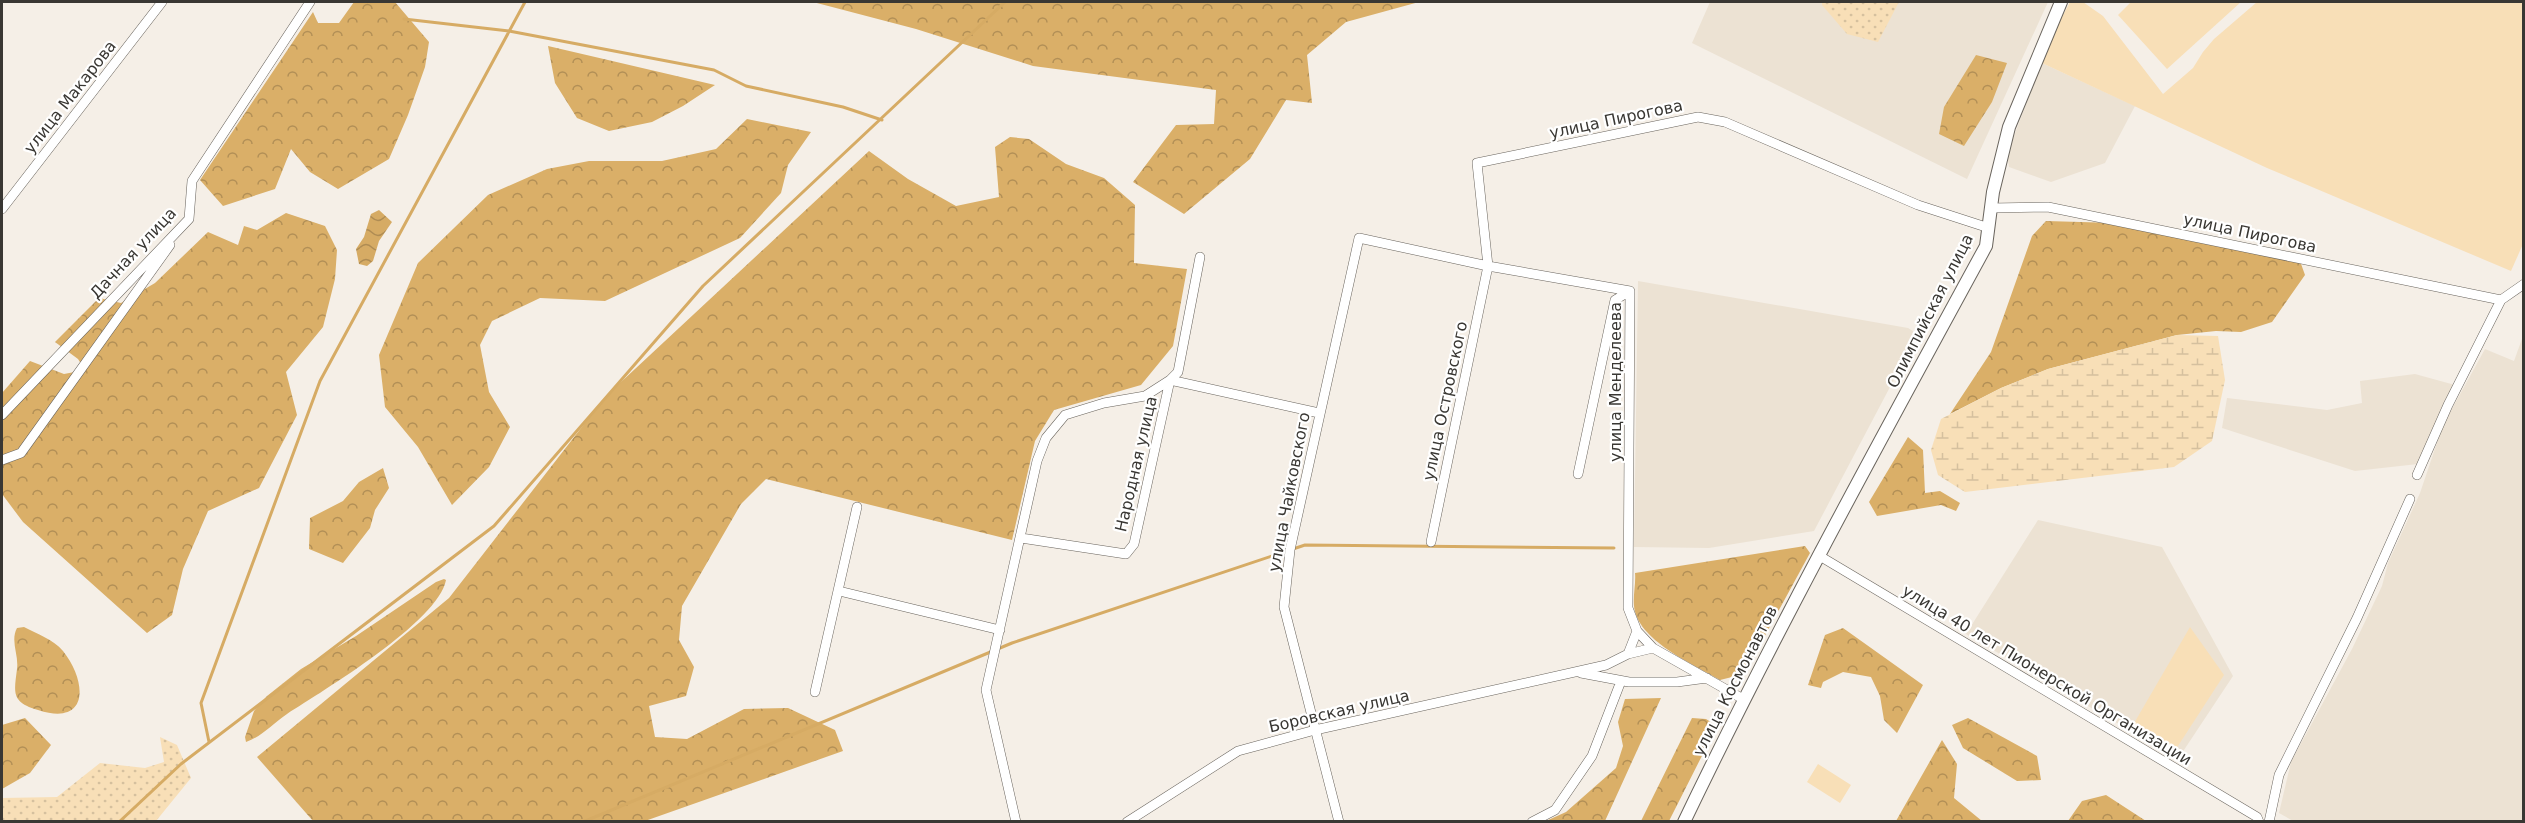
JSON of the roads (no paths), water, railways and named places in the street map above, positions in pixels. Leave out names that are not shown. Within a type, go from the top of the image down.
[{"type":"street","name":"улица Макарова","points":[[2,209],[162,2]]},
{"type":"street","name":"Дачная улица","points":[[2,415],[189,219],[192,181],[310,2]]},
{"type":"street","name":"Олимпийская улица","points":[[1818,555],[1986,246],[1993,192],[2009,127],[2061,2]]},
{"type":"street","name":"улица Пирогова","points":[[1488,266],[1477,163],[1698,117],[1725,122],[1918,205],[1989,228]]},
{"type":"street","name":"улица Пирогова","points":[[1991,208],[2048,207],[2501,300]]},
{"type":"street","points":[[2,460],[21,453],[189,219]]},
{"type":"street","name":"улица Чайковского","points":[[1339,822],[1284,607],[1290,550],[1359,238],[1488,266]]},
{"type":"street","name":"Народная улица","points":[[1016,822],[986,690],[1037,461],[1046,438],[1065,415],[1104,403],[1145,396],[1178,372],[1200,257]]},
{"type":"street","points":[[1488,266],[1630,291]]},
{"type":"street","name":"улица Островского","points":[[1431,542],[1488,266]]},
{"type":"street","points":[[2417,476],[2448,405],[2501,300],[2523,284]]},
{"type":"street","name":"улица Менделеева","points":[[1578,474],[1616,300],[1630,291]]},
{"type":"street","name":"улица Менделеева","points":[[1630,291],[1628,608],[1637,631],[1653,648]]},
{"type":"street","name":"Народная улица","points":[[1170,380],[1319,413]]},
{"type":"street","name":"Народная улица","points":[[1021,538],[1126,554],[1134,544],[1170,380]]},
{"type":"street","points":[[2269,822],[2279,776],[2357,618],[2410,499]]},
{"type":"street","points":[[815,692],[856,507]]},
{"type":"street","name":"улица Космонавтов","points":[[1684,822],[1743,699],[1818,555]]},
{"type":"street","name":"улица 40 лет Пионерской Организации","points":[[1818,555],[2257,817],[2259,822]]},
{"type":"street","points":[[839,591],[1000,630]]},
{"type":"street","points":[[1628,654],[1637,631]]},
{"type":"street","points":[[1653,648],[1743,699]]},
{"type":"street","name":"Боровская улица","points":[[1126,822],[1238,751],[1316,730],[1606,665],[1628,654],[1653,648]]},
{"type":"street","name":"Боровская улица","points":[[1576,672],[1621,681],[1677,682],[1707,678]]},
{"type":"street","points":[[1532,822],[1555,810],[1592,756],[1621,681]]},
{"type":"water","points":[[379,210],[392,222],[379,241],[373,261],[367,266],[359,264],[356,249],[364,237],[371,214]]},
{"type":"waterway","points":[[209,742],[201,703],[320,381],[525,2]]},
{"type":"waterway","points":[[119,822],[181,764],[494,526],[703,286],[1005,2]]},
{"type":"waterway","points":[[404,19],[509,31],[714,70],[746,86],[843,107],[882,120]]},
{"type":"waterway","points":[[583,822],[1012,643],[1305,545],[1614,548]]}]
